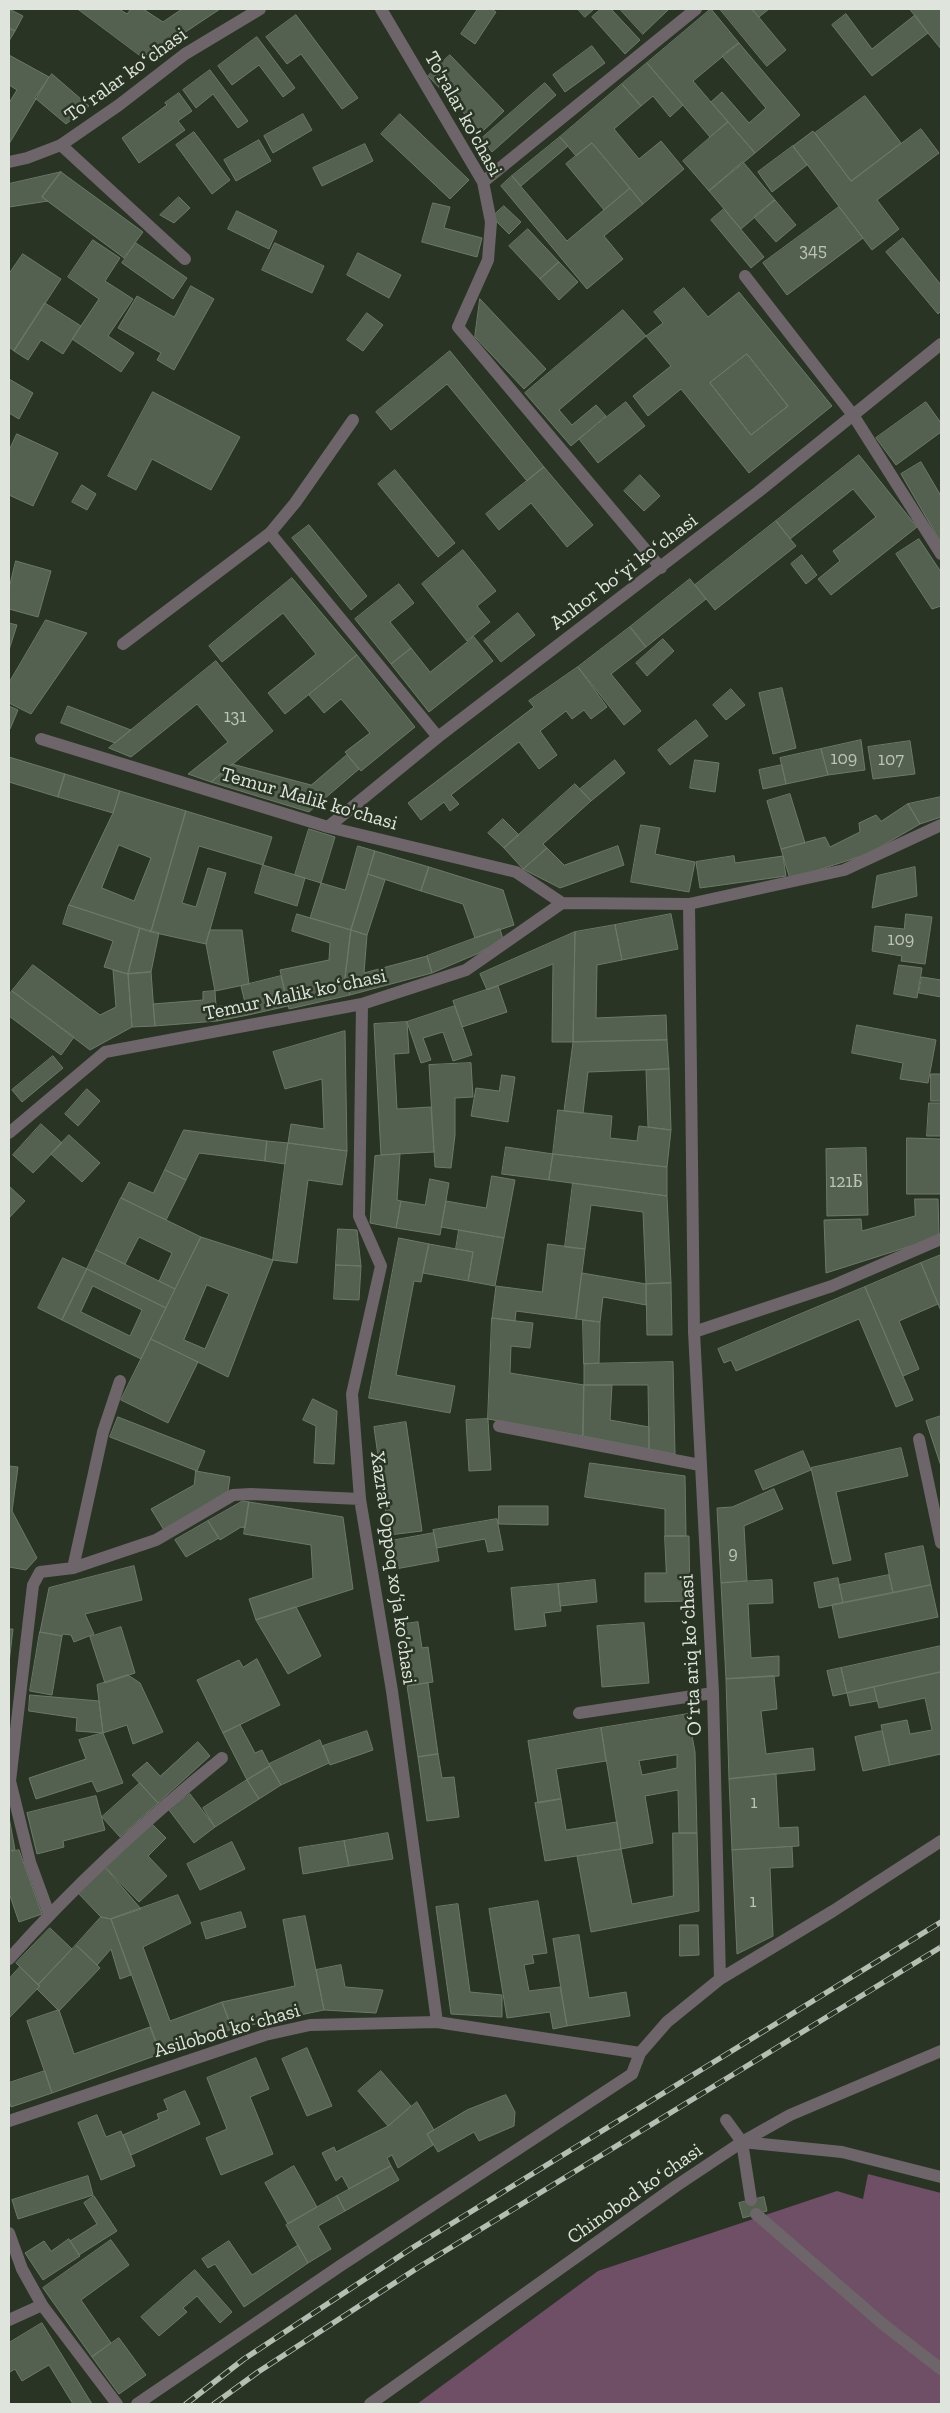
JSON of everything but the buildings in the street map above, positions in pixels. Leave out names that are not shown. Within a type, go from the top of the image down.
[{"type":"street","name":"Toʻralar koʻchasi","points":[[9,162],[27,158],[61,145],[119,105],[185,54],[260,9]]},
{"type":"street","name":"To'ralar ko'chasi","points":[[381,9],[483,182],[491,222],[488,260],[458,327],[661,568]]},
{"type":"street","points":[[483,182],[696,9]]},
{"type":"street","points":[[61,145],[185,259]]},
{"type":"street","points":[[745,276],[853,415],[941,554]]},
{"type":"street","name":"Anhor boʻyi koʻchasi","points":[[328,826],[438,736],[661,568],[941,344]]},
{"type":"street","points":[[123,644],[270,533],[295,503],[353,420]]},
{"type":"street","points":[[270,533],[438,736]]},
{"type":"street","name":"Temur Malik ko'chasi","points":[[41,739],[328,826],[516,872],[562,903]]},
{"type":"street","points":[[562,903],[689,904],[844,870],[941,825]]},
{"type":"street","name":"Temur Malik koʻchasi","points":[[9,1133],[106,1052],[362,1004],[466,970],[562,903]]},
{"type":"street","name":"Oʻrta ariq koʻchasi","points":[[689,904],[694,1332],[713,1693],[720,1979]]},
{"type":"street","name":"Xazrat Oppoq xo‘ja ko‘chasi","points":[[362,1004],[359,1216],[380,1266],[352,1394],[360,1500],[392,1691],[437,2022]]},
{"type":"street","points":[[694,1332],[832,1286],[941,1239]]},
{"type":"street","points":[[73,1568],[103,1432],[120,1381]]},
{"type":"street","points":[[500,1426],[700,1465]]},
{"type":"street","points":[[919,1439],[941,1543]]},
{"type":"street","points":[[49,1914],[30,1862],[10,1781],[33,1585],[40,1572],[73,1568],[156,1540],[234,1496],[251,1494],[360,1500]]},
{"type":"street","points":[[579,1713],[713,1693]]},
{"type":"street","points":[[9,1960],[49,1914],[124,1840],[222,1758]]},
{"type":"street","points":[[137,2404],[340,2266],[632,2074],[640,2053],[667,2022],[720,1979],[834,1911],[941,1841]]},
{"type":"street","name":"Asilobod koʻchasi","points":[[9,2121],[265,2035],[310,2026],[437,2022],[640,2053]]},
{"type":"street","name":"Chinobod koʻchasi","points":[[370,2404],[676,2186],[742,2142],[790,2115],[941,2051]]},
{"type":"street","points":[[726,2120],[742,2142],[752,2200]]},
{"type":"street","points":[[742,2142],[842,2152],[941,2177]]},
{"type":"street","points":[[756,2214],[884,2325],[941,2368]]},
{"type":"street","points":[[9,2233],[22,2269],[42,2306],[118,2404]]},
{"type":"street","points":[[9,2320],[42,2306]]},
{"type":"shaded area","points":[[868,2174],[941,2193],[941,2404],[417,2404],[598,2271],[837,2191],[863,2199]]},
{"type":"railway","points":[[186,2404],[244,2359],[412,2248],[941,1922]]},
{"type":"railway","points":[[214,2404],[258,2372],[419,2267],[941,1947]]}]
